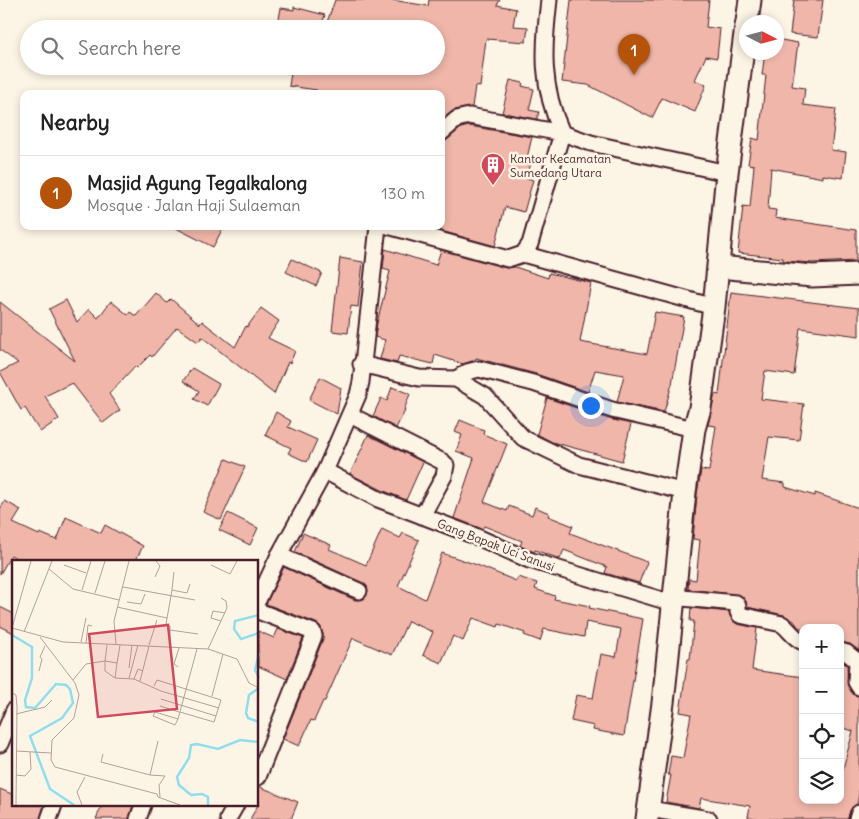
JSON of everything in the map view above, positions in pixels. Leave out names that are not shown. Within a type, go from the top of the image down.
[{"type":"main road","points":[[748,15],[750,0]]},
{"type":"main road","points":[[648,814],[663,703],[685,492],[694,429],[700,408],[714,307],[727,173],[742,60]]},
{"type":"main road","points":[[719,267],[812,276],[859,274]]},
{"type":"street","points":[[523,254],[530,244],[562,133],[552,110],[544,64],[545,29],[549,0]]},
{"type":"street","points":[[445,130],[457,119],[469,116],[562,133],[591,143],[727,173]]},
{"type":"street","points":[[259,598],[279,555],[325,471],[350,415],[361,382],[361,364],[378,230]]},
{"type":"street","points":[[403,230],[508,259],[523,254],[714,307]]},
{"type":"street","points":[[361,364],[419,378],[456,379],[486,396],[522,438],[579,465],[685,492]]},
{"type":"street","points":[[456,379],[467,372],[479,369],[532,382],[612,410],[694,429]]},
{"type":"street","points":[[350,415],[446,465],[444,476],[422,516]]},
{"type":"street","name":"Gang Bapak Uci Sanusi","points":[[325,471],[378,499],[475,536],[529,560],[673,599],[682,598],[736,603],[740,615],[782,624],[794,638],[799,640]]},
{"type":"street","points":[[279,555],[359,590]]},
{"type":"street","points":[[259,611],[308,629],[314,636],[259,774]]},
{"type":"street","points":[[844,652],[857,661],[856,682],[859,688]]},
{"type":"street","points":[[0,744],[12,715]]},
{"type":"street","points":[[49,819],[54,806]]},
{"type":"street","points":[[138,819],[143,806]]},
{"type":"street","points":[[228,819],[235,806]]},
{"type":"street","points":[[857,819],[859,813]]},
{"type":"street","points":[[648,814],[709,819]]},
{"type":"building","points":[[335,0],[392,0],[428,6],[429,0],[500,0],[497,5],[516,9],[513,26],[528,27],[526,42],[486,39],[480,87],[475,86],[472,107],[454,110],[445,117],[445,90],[317,90],[289,86],[291,75],[445,75],[445,20],[328,20]]},
{"type":"building","points":[[571,0],[709,0],[706,27],[720,29],[717,58],[706,56],[695,80],[706,85],[695,112],[662,98],[652,118],[588,85],[562,82]]},
{"type":"building","points":[[794,0],[823,0],[818,37],[790,34]]},
{"type":"building","points":[[294,7],[325,15],[323,20],[279,20],[281,8],[294,10]]},
{"type":"building","points":[[784,40],[798,43],[792,86],[805,88],[803,105],[836,109],[831,150],[846,152],[843,178],[823,175],[823,178],[771,168],[768,209],[776,210],[775,218],[856,230],[856,261],[812,263],[785,261],[783,258],[738,253],[743,206],[750,207],[754,165],[748,164],[752,138],[759,140],[766,75],[762,75],[764,60],[784,60]]},
{"type":"building","points":[[510,80],[523,83],[522,86],[534,89],[529,110],[539,112],[537,119],[502,113]]},
{"type":"building","points":[[469,126],[532,137],[527,158],[532,159],[527,178],[533,180],[524,212],[505,207],[495,246],[441,231],[445,230],[445,141],[461,128]]},
{"type":"building","points":[[180,230],[222,230],[213,247]]},
{"type":"building","points":[[385,249],[436,265],[441,250],[506,268],[515,267],[548,278],[549,273],[591,283],[580,342],[647,354],[655,312],[684,317],[672,384],[664,412],[617,402],[624,375],[595,370],[588,392],[536,374],[476,358],[463,364],[435,355],[433,364],[399,356],[397,363],[380,359],[385,340],[375,337],[390,271],[383,269]]},
{"type":"building","points":[[340,258],[363,262],[358,307],[351,306],[348,333],[332,331]]},
{"type":"building","points":[[292,259],[322,273],[316,286],[286,272]]},
{"type":"building","points":[[731,292],[859,308],[859,336],[800,328],[794,375],[765,371],[761,399],[804,404],[799,440],[769,437],[762,480],[785,483],[785,487],[815,496],[815,493],[859,508],[859,651],[850,644],[844,643],[844,624],[799,624],[799,628],[794,621],[784,615],[747,607],[746,601],[740,595],[688,589],[689,579],[696,580],[700,540],[693,539],[697,494],[701,470],[709,471],[716,426],[708,425],[715,394],[719,395]]},
{"type":"building","points":[[156,293],[167,303],[171,299],[200,324],[202,321],[235,347],[246,326],[261,308],[279,321],[268,338],[295,351],[274,394],[202,337],[198,342],[177,327],[152,357],[150,355],[137,368],[135,366],[109,394],[120,410],[103,423],[72,383],[45,396],[59,419],[40,432],[25,408],[21,410],[0,372],[18,363],[0,350],[0,302],[75,361],[49,309],[66,300],[77,322],[89,309],[98,318],[111,301],[128,315],[130,312],[136,316]]},
{"type":"building","points":[[192,368],[219,384],[207,406],[194,399],[199,391],[183,381]]},
{"type":"building","points":[[320,377],[341,388],[337,414],[309,400]]},
{"type":"building","points":[[392,387],[410,394],[405,411],[396,428],[373,416],[381,398],[387,401]]},
{"type":"building","points":[[547,398],[609,419],[631,424],[622,461],[552,442],[537,434]]},
{"type":"building","points":[[276,412],[291,421],[288,427],[317,440],[307,462],[288,453],[291,448],[265,435]]},
{"type":"building","points":[[460,420],[484,430],[483,434],[507,444],[484,502],[507,511],[509,506],[532,515],[535,507],[549,513],[548,516],[573,526],[570,533],[647,562],[639,583],[605,573],[607,567],[564,550],[560,559],[535,550],[534,552],[520,546],[522,541],[484,526],[482,529],[454,518],[474,458],[456,451],[462,435],[455,432]]},
{"type":"building","points":[[368,435],[423,462],[406,500],[350,474]]},
{"type":"building","points":[[226,459],[245,467],[221,520],[203,512]]},
{"type":"building","points":[[5,501],[21,510],[13,523],[39,535],[40,533],[57,540],[66,517],[101,533],[105,525],[143,546],[136,560],[20,560],[11,555],[0,574],[0,509]]},
{"type":"building","points":[[228,513],[258,528],[250,545],[219,530]]},
{"type":"building","points":[[382,529],[400,538],[403,533],[419,540],[398,586],[425,599],[442,553],[516,581],[518,577],[537,583],[535,589],[555,596],[554,599],[643,619],[624,736],[593,730],[594,726],[571,721],[576,695],[593,698],[601,654],[616,657],[621,629],[586,622],[584,637],[544,629],[540,641],[524,635],[525,633],[499,624],[498,627],[473,618],[463,641],[453,636],[441,663],[423,655],[433,632],[408,621],[392,655],[353,638],[325,701],[323,701],[314,721],[311,720],[299,746],[283,739],[323,639],[323,634],[320,626],[316,623],[266,604],[284,567],[355,600],[364,599],[368,591],[367,586],[363,583],[295,552],[303,533],[331,545],[329,549],[366,565]]},
{"type":"building","points":[[0,607],[12,613],[12,632],[0,626]]},
{"type":"building","points":[[691,608],[729,612],[732,620],[737,624],[757,628],[752,670],[799,676],[799,804],[844,804],[844,765],[853,731],[844,728],[844,663],[847,665],[848,686],[854,695],[859,696],[859,794],[857,804],[850,810],[848,819],[761,819],[748,817],[750,806],[701,798],[699,808],[666,802],[671,775],[668,775],[671,756],[683,758],[691,714],[680,712],[688,659],[690,659],[694,621],[690,621]]},
{"type":"building","points":[[278,629],[303,638],[287,679],[259,666],[259,631],[274,638]]},
{"type":"building","points":[[259,786],[298,802],[291,819],[250,819],[259,806]]},
{"type":"building","points":[[0,789],[12,794],[12,806],[44,806],[40,819],[0,819]]},
{"type":"building","points":[[102,806],[133,806],[129,819],[96,819]]},
{"type":"place","name":"Masjid Agung Tegalkalong","points":[[634,75]]},
{"type":"place","name":"Kantor Kecamatan Sumedang Utara","points":[[493,186]]}]
